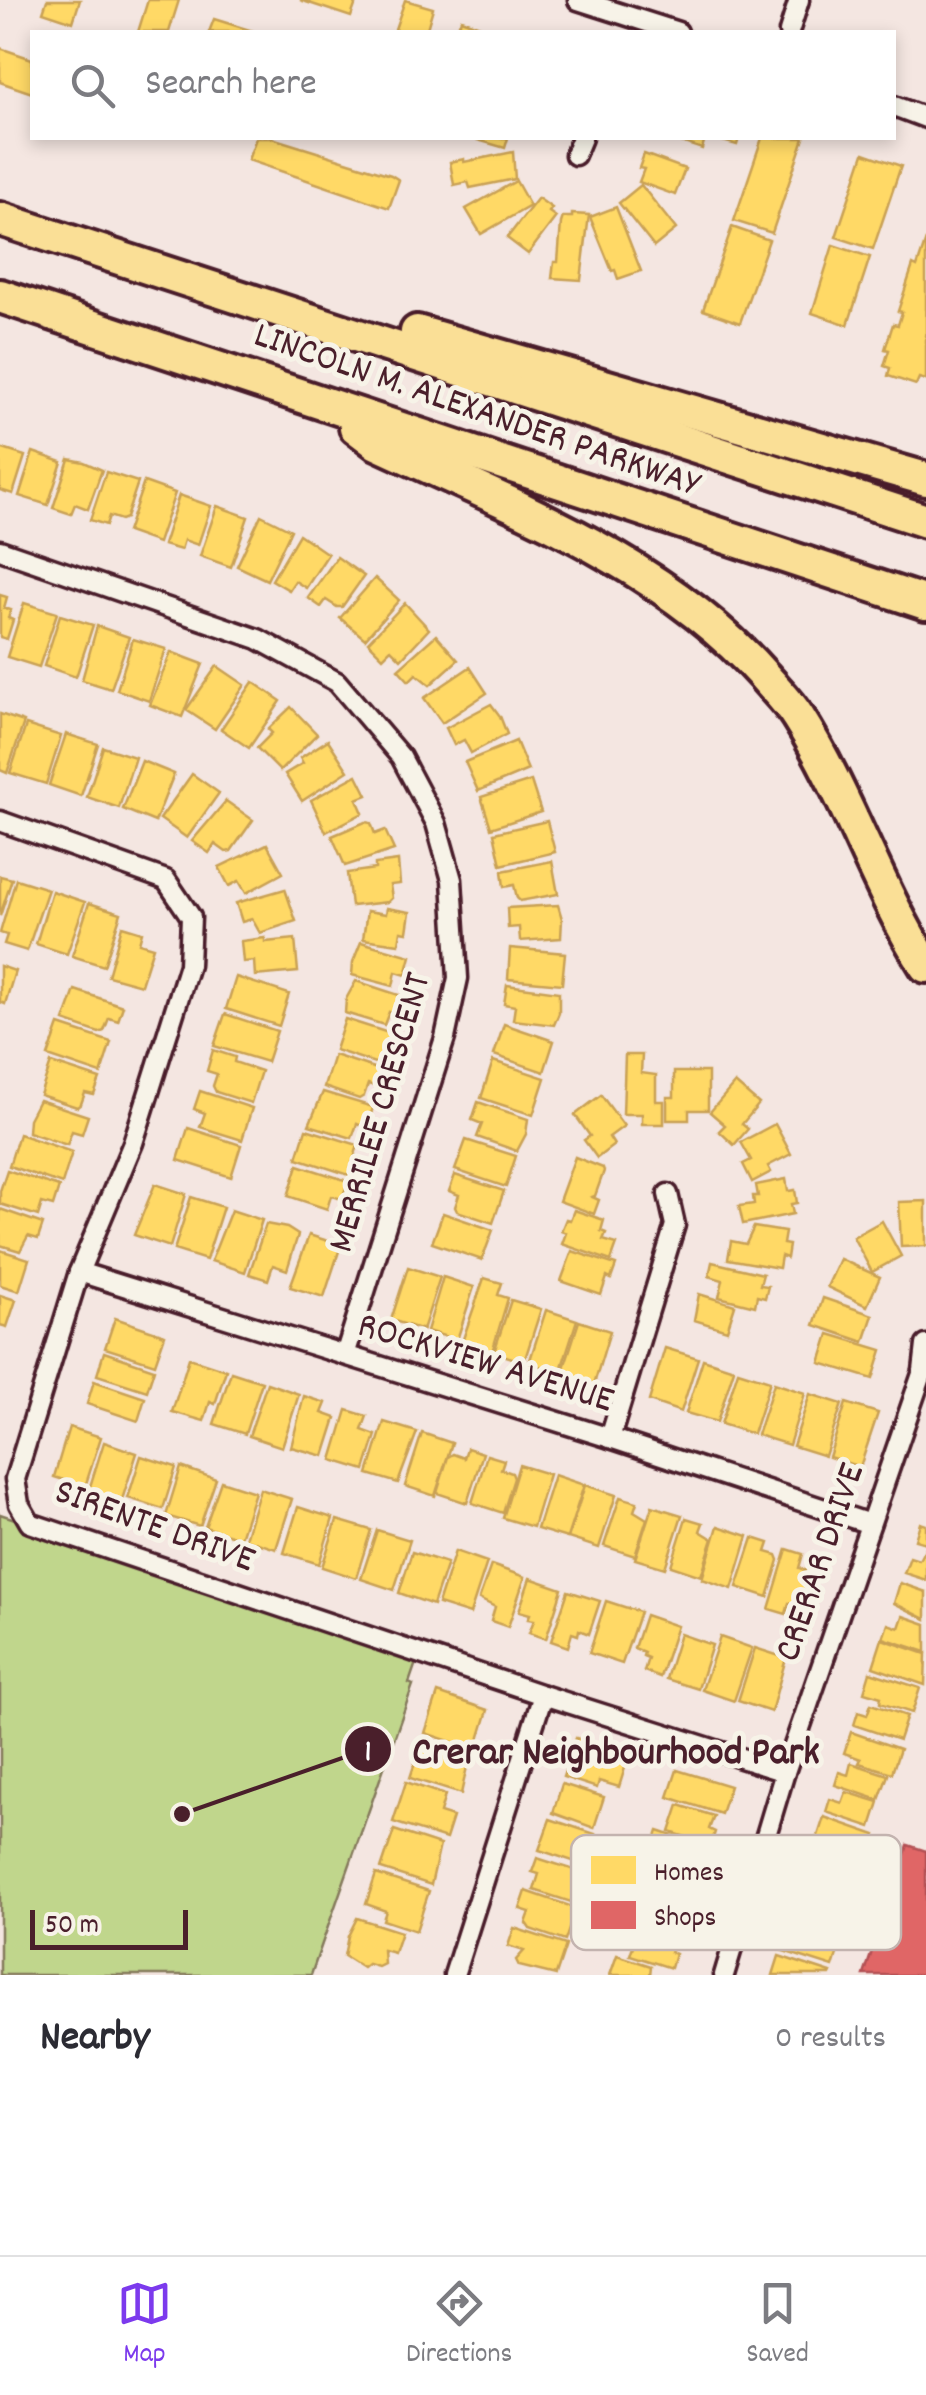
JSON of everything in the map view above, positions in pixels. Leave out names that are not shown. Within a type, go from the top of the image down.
[{"type":"highway","name":"LINCOLN M. ALEXANDER PARKWAY","points":[[0,218],[926,521]]},
{"type":"highway","points":[[187,279],[259,286],[926,479]]},
{"type":"highway","name":"LINCOLN M. ALEXANDER PARKWAY","points":[[0,296],[926,604]]},
{"type":"highway","points":[[323,402],[377,442],[636,568],[732,640],[796,713],[926,966]]},
{"type":"street","points":[[578,0],[615,23],[664,30]]},
{"type":"street","points":[[790,30],[799,0]]},
{"type":"street","points":[[896,107],[926,118]]},
{"type":"street","name":"MERRILEE CRESCENT","points":[[0,550],[258,639],[337,682],[401,757],[436,822],[452,880],[458,978],[446,1038],[345,1355]]},
{"type":"street","name":"SIRENTE DRIVE","points":[[0,821],[166,880],[191,918],[189,966],[133,1143],[80,1272],[14,1479],[30,1523],[784,1772]]},
{"type":"street","points":[[610,1438],[675,1225],[668,1194]]},
{"type":"street","name":"ROCKVIEW AVENUE","points":[[80,1272],[870,1524]]},
{"type":"street","name":"CRERAR DRIVE","points":[[765,1835],[923,1371],[926,1344]]},
{"type":"street","points":[[454,1975],[542,1695]]},
{"type":"street","name":"CRERAR DRIVE","points":[[724,1975],[731,1950]]},
{"type":"green space","points":[[0,1514],[419,1654],[409,1683],[413,1685],[311,1975],[0,1975]]},
{"type":"building: Homes","points":[[47,0],[80,0],[73,22],[43,12]]},
{"type":"building: Homes","points":[[148,0],[179,0],[170,30],[139,30]]},
{"type":"building: Homes","points":[[300,0],[357,0],[351,17]]},
{"type":"building: Homes","points":[[405,0],[433,8],[427,30],[395,30]]},
{"type":"building: Homes","points":[[214,19],[250,30],[210,30]]},
{"type":"building: Homes","points":[[461,19],[488,29],[488,30],[457,30]]},
{"type":"building: Homes","points":[[0,48],[30,58],[30,92],[0,82]]},
{"type":"building: Homes","points":[[255,140],[278,140],[399,180],[389,208],[248,160]]},
{"type":"building: Homes","points":[[478,140],[507,140],[505,148]]},
{"type":"building: Homes","points":[[675,140],[704,140],[702,149]]},
{"type":"building: Homes","points":[[761,140],[803,140],[772,233],[734,221]]},
{"type":"building: Homes","points":[[513,152],[515,179],[470,188],[468,182],[454,185],[450,162]]},
{"type":"building: Homes","points":[[864,153],[901,166],[873,249],[836,237]]},
{"type":"building: Homes","points":[[644,154],[685,169],[675,195],[639,182]]},
{"type":"building: Homes","points":[[516,181],[530,206],[481,234],[466,209]]},
{"type":"building: Homes","points":[[641,185],[676,229],[654,247],[619,203]]},
{"type":"building: Homes","points":[[538,198],[552,208],[549,212],[556,217],[528,254],[507,238]]},
{"type":"building: Homes","points":[[616,207],[641,271],[618,279],[590,217]]},
{"type":"building: Homes","points":[[589,215],[581,280],[552,278],[554,262],[558,262],[561,223],[563,217]]},
{"type":"building: Homes","points":[[732,227],[769,240],[740,323],[703,310]]},
{"type":"building: Homes","points":[[926,240],[926,380],[919,378],[916,385],[888,376],[890,368],[884,366],[889,350],[885,349],[893,324],[898,325],[902,312],[898,311],[913,265],[917,267]]},
{"type":"building: Homes","points":[[833,245],[870,257],[848,325],[812,313]]},
{"type":"building: Homes","points":[[0,448],[25,456],[13,494],[0,490]]},
{"type":"building: Homes","points":[[33,452],[62,462],[48,505],[19,496]]},
{"type":"building: Homes","points":[[69,459],[102,470],[88,509],[75,504],[71,514],[53,508]]},
{"type":"building: Homes","points":[[106,472],[138,482],[126,518],[109,516],[106,525],[90,520]]},
{"type":"building: Homes","points":[[144,482],[175,493],[158,543],[127,532]]},
{"type":"building: Homes","points":[[179,495],[211,506],[198,545],[184,540],[181,550],[163,545]]},
{"type":"building: Homes","points":[[217,506],[248,517],[231,567],[200,556]]},
{"type":"building: Homes","points":[[261,515],[291,530],[267,580],[237,566]]},
{"type":"building: Homes","points":[[299,534],[328,554],[306,588],[295,581],[289,590],[272,580]]},
{"type":"building: Homes","points":[[337,557],[364,576],[342,607],[326,600],[321,607],[308,598]]},
{"type":"building: Homes","points":[[375,578],[399,600],[365,639],[340,618]]},
{"type":"building: Homes","points":[[0,595],[7,597],[4,608],[11,610],[8,618],[13,620],[7,639],[0,637]]},
{"type":"building: Homes","points":[[24,603],[57,613],[39,667],[7,657]]},
{"type":"building: Homes","points":[[405,603],[429,629],[401,659],[391,649],[383,657],[368,642]]},
{"type":"building: Homes","points":[[60,615],[93,625],[76,677],[44,666]]},
{"type":"building: Homes","points":[[97,626],[129,637],[111,689],[82,680]]},
{"type":"building: Homes","points":[[436,635],[458,660],[430,685],[416,674],[409,681],[398,669]]},
{"type":"building: Homes","points":[[133,639],[166,649],[149,701],[117,690]]},
{"type":"building: Homes","points":[[171,652],[203,664],[182,717],[150,705]]},
{"type":"building: Homes","points":[[217,666],[245,685],[215,729],[186,710]]},
{"type":"building: Homes","points":[[470,667],[487,693],[442,723],[424,698]]},
{"type":"building: Homes","points":[[253,682],[281,701],[249,748],[221,729]]},
{"type":"building: Homes","points":[[491,704],[507,734],[471,753],[464,740],[454,745],[446,728]]},
{"type":"building: Homes","points":[[291,707],[317,734],[280,771],[257,748],[272,733],[268,729]]},
{"type":"building: Homes","points":[[0,714],[24,722],[7,773],[0,770]]},
{"type":"building: Homes","points":[[26,725],[61,736],[46,784],[10,773]]},
{"type":"building: Homes","points":[[66,734],[98,744],[81,796],[49,785]]},
{"type":"building: Homes","points":[[328,740],[348,771],[302,801],[285,774],[303,763],[300,758]]},
{"type":"building: Homes","points":[[516,741],[528,770],[478,791],[465,762]]},
{"type":"building: Homes","points":[[103,747],[135,757],[119,808],[87,797]]},
{"type":"building: Homes","points":[[142,761],[174,774],[155,822],[123,809]]},
{"type":"building: Homes","points":[[192,774],[219,793],[187,838],[160,819]]},
{"type":"building: Homes","points":[[357,775],[367,795],[357,799],[363,813],[326,832],[311,800]]},
{"type":"building: Homes","points":[[531,781],[541,812],[491,828],[481,797]]},
{"type":"building: Homes","points":[[226,801],[253,820],[231,851],[215,844],[209,853],[192,841]]},
{"type":"building: Homes","points":[[547,821],[555,852],[501,865],[494,833]]},
{"type":"building: Homes","points":[[371,823],[375,834],[385,830],[394,850],[345,866],[332,836]]},
{"type":"building: Homes","points":[[267,844],[283,873],[246,893],[239,881],[229,886],[219,867]]},
{"type":"building: Homes","points":[[398,861],[400,884],[390,885],[392,898],[388,902],[351,906],[347,873]]},
{"type":"building: Homes","points":[[552,861],[558,894],[520,901],[514,885],[504,887],[502,871]]},
{"type":"building: Homes","points":[[0,876],[12,879],[0,916]]},
{"type":"building: Homes","points":[[16,879],[48,889],[27,951],[4,944],[7,935],[0,933]]},
{"type":"building: Homes","points":[[285,889],[296,921],[260,933],[252,919],[242,922],[236,903]]},
{"type":"building: Homes","points":[[52,891],[85,902],[67,954],[36,944]]},
{"type":"building: Homes","points":[[89,903],[121,913],[104,966],[72,956]]},
{"type":"building: Homes","points":[[558,905],[561,938],[520,941],[519,927],[508,928],[507,908]]},
{"type":"building: Homes","points":[[387,908],[410,912],[407,932],[401,931],[399,944],[363,939],[367,911],[386,914]]},
{"type":"building: Homes","points":[[122,926],[142,932],[139,943],[153,947],[141,985],[108,976]]},
{"type":"building: Homes","points":[[265,938],[265,942],[295,939],[298,972],[255,976],[254,961],[243,962],[241,941]]},
{"type":"building: Homes","points":[[361,942],[411,956],[406,975],[396,972],[393,986],[352,975]]},
{"type":"building: Homes","points":[[510,948],[565,953],[562,984],[508,979]]},
{"type":"building: Homes","points":[[0,966],[15,971],[5,1004],[0,1002]]},
{"type":"building: Homes","points":[[236,977],[289,994],[279,1026],[226,1009]]},
{"type":"building: Homes","points":[[356,981],[405,997],[399,1016],[389,1012],[384,1025],[345,1013],[346,999]]},
{"type":"building: Homes","points":[[507,985],[559,992],[559,1013],[554,1025],[513,1020],[515,1006],[504,1004]]},
{"type":"building: Homes","points":[[75,990],[123,1006],[118,1021],[109,1018],[104,1031],[99,1033],[64,1021]]},
{"type":"building: Homes","points":[[225,1014],[277,1031],[267,1062],[214,1046]]},
{"type":"building: Homes","points":[[345,1019],[395,1035],[384,1066],[335,1050]]},
{"type":"building: Homes","points":[[504,1024],[554,1041],[544,1072],[494,1055]]},
{"type":"building: Homes","points":[[59,1025],[111,1042],[101,1074],[48,1056]]},
{"type":"building: Homes","points":[[213,1050],[261,1071],[251,1103],[216,1092],[213,1086],[217,1074],[207,1071]]},
{"type":"building: Homes","points":[[334,1055],[383,1071],[378,1087],[368,1084],[359,1099],[324,1087]]},
{"type":"building: Homes","points":[[625,1055],[642,1055],[641,1073],[656,1075],[656,1101],[664,1101],[664,1124],[642,1124],[642,1114],[623,1114]]},
{"type":"building: Homes","points":[[493,1061],[545,1078],[533,1115],[481,1098]]},
{"type":"building: Homes","points":[[51,1063],[100,1079],[94,1095],[85,1093],[77,1107],[40,1095]]},
{"type":"building: Homes","points":[[674,1072],[708,1072],[708,1110],[689,1110],[689,1120],[667,1120],[667,1097],[674,1097]]},
{"type":"building: Homes","points":[[735,1083],[759,1104],[742,1124],[748,1129],[734,1145],[719,1131],[725,1125],[710,1112]]},
{"type":"building: Homes","points":[[200,1091],[252,1108],[242,1140],[200,1127],[205,1113],[194,1109]]},
{"type":"building: Homes","points":[[323,1092],[373,1107],[367,1128],[357,1124],[352,1138],[309,1125]]},
{"type":"building: Homes","points":[[601,1095],[624,1126],[609,1137],[614,1145],[597,1158],[584,1140],[590,1136],[575,1115]]},
{"type":"building: Homes","points":[[39,1100],[88,1116],[82,1134],[72,1131],[67,1145],[28,1132],[29,1119]]},
{"type":"building: Homes","points":[[478,1102],[528,1119],[517,1151],[477,1137],[482,1124],[472,1120]]},
{"type":"building: Homes","points":[[775,1124],[791,1154],[768,1166],[771,1172],[752,1182],[743,1164],[751,1160],[741,1142]]},
{"type":"building: Homes","points":[[188,1128],[241,1145],[231,1177],[178,1160]]},
{"type":"building: Homes","points":[[306,1129],[358,1145],[349,1175],[297,1158]]},
{"type":"building: Homes","points":[[19,1134],[72,1152],[62,1184],[9,1166]]},
{"type":"building: Homes","points":[[466,1140],[516,1156],[506,1187],[455,1170]]},
{"type":"building: Homes","points":[[575,1157],[604,1171],[592,1197],[599,1200],[594,1214],[559,1201]]},
{"type":"building: Homes","points":[[298,1165],[348,1181],[342,1199],[331,1196],[327,1209],[288,1196]]},
{"type":"building: Homes","points":[[7,1170],[59,1187],[53,1206],[42,1203],[38,1216],[0,1204]]},
{"type":"building: Homes","points":[[455,1175],[504,1191],[493,1223],[457,1211],[459,1195],[449,1191]]},
{"type":"building: Homes","points":[[786,1179],[788,1191],[795,1190],[797,1203],[791,1204],[793,1214],[743,1224],[739,1206],[754,1204],[753,1196],[758,1196],[756,1185]]},
{"type":"building: Homes","points":[[155,1184],[186,1194],[170,1247],[134,1235]]},
{"type":"building: Homes","points":[[191,1197],[223,1207],[206,1260],[174,1250]]},
{"type":"building: Homes","points":[[926,1201],[926,1246],[901,1247],[899,1202]]},
{"type":"building: Homes","points":[[0,1209],[43,1224],[38,1239],[28,1236],[20,1251],[0,1245]]},
{"type":"building: Homes","points":[[231,1210],[262,1220],[245,1272],[211,1261]]},
{"type":"building: Homes","points":[[574,1210],[604,1220],[603,1240],[617,1244],[611,1261],[562,1244],[566,1233],[561,1231]]},
{"type":"building: Homes","points":[[443,1213],[493,1230],[482,1260],[432,1243]]},
{"type":"building: Homes","points":[[882,1221],[901,1256],[872,1272],[853,1237]]},
{"type":"building: Homes","points":[[266,1224],[287,1228],[298,1235],[287,1270],[273,1265],[268,1280],[249,1274]]},
{"type":"building: Homes","points":[[754,1227],[785,1232],[787,1258],[781,1256],[779,1268],[728,1259],[731,1241],[746,1244]]},
{"type":"building: Homes","points":[[309,1235],[341,1245],[324,1297],[290,1287]]},
{"type":"building: Homes","points":[[0,1250],[29,1259],[19,1291],[0,1285]]},
{"type":"building: Homes","points":[[572,1251],[616,1265],[601,1295],[561,1281]]},
{"type":"building: Homes","points":[[840,1259],[880,1277],[867,1306],[827,1287]]},
{"type":"building: Homes","points":[[712,1262],[763,1274],[760,1285],[768,1286],[765,1298],[757,1296],[755,1306],[719,1297],[723,1280],[709,1276]]},
{"type":"building: Homes","points":[[408,1267],[440,1277],[423,1330],[391,1320]]},
{"type":"building: Homes","points":[[443,1277],[474,1287],[457,1340],[427,1331]]},
{"type":"building: Homes","points":[[484,1278],[502,1283],[498,1295],[508,1298],[492,1352],[462,1342]]},
{"type":"building: Homes","points":[[699,1294],[735,1305],[727,1330],[694,1320]]},
{"type":"building: Homes","points":[[0,1295],[16,1300],[7,1327],[0,1325]]},
{"type":"building: Homes","points":[[823,1298],[873,1315],[864,1342],[814,1325]]},
{"type":"building: Homes","points":[[511,1300],[541,1309],[524,1362],[494,1352]]},
{"type":"building: Homes","points":[[546,1310],[577,1320],[560,1373],[529,1363]]},
{"type":"building: Homes","points":[[115,1318],[165,1335],[155,1364],[105,1348]]},
{"type":"building: Homes","points":[[579,1321],[610,1331],[594,1384],[562,1374]]},
{"type":"building: Homes","points":[[829,1334],[882,1350],[873,1379],[820,1363]]},
{"type":"building: Homes","points":[[665,1348],[698,1358],[681,1412],[649,1401]]},
{"type":"building: Homes","points":[[104,1352],[154,1369],[147,1391],[97,1375]]},
{"type":"building: Homes","points":[[189,1358],[226,1370],[215,1404],[210,1402],[204,1421],[172,1412]]},
{"type":"building: Homes","points":[[703,1359],[734,1369],[717,1422],[686,1413]]},
{"type":"building: Homes","points":[[738,1371],[770,1381],[753,1434],[721,1424]]},
{"type":"building: Homes","points":[[231,1372],[262,1382],[245,1434],[214,1424]]},
{"type":"building: Homes","points":[[94,1381],[145,1398],[138,1421],[87,1404]]},
{"type":"building: Homes","points":[[267,1383],[299,1394],[282,1447],[249,1436]]},
{"type":"building: Homes","points":[[774,1383],[805,1393],[789,1445],[757,1435]]},
{"type":"building: Homes","points":[[810,1394],[842,1404],[825,1456],[793,1446]]},
{"type":"building: Homes","points":[[304,1396],[326,1403],[322,1413],[336,1418],[324,1456],[291,1447]]},
{"type":"building: Homes","points":[[846,1403],[878,1413],[860,1467],[829,1457]]},
{"type":"building: Homes","points":[[347,1410],[367,1416],[362,1430],[376,1435],[365,1470],[332,1460]]},
{"type":"building: Homes","points":[[384,1422],[417,1432],[398,1483],[368,1474]]},
{"type":"building: Homes","points":[[69,1427],[101,1437],[85,1487],[54,1477]]},
{"type":"building: Homes","points":[[422,1433],[452,1443],[435,1496],[405,1486]]},
{"type":"building: Homes","points":[[104,1442],[137,1453],[121,1503],[88,1493]]},
{"type":"building: Homes","points":[[467,1448],[483,1453],[467,1503],[437,1493],[448,1457],[453,1454],[464,1458]]},
{"type":"building: Homes","points":[[487,1455],[504,1460],[501,1469],[514,1478],[503,1513],[472,1503]]},
{"type":"building: Homes","points":[[141,1456],[176,1467],[163,1509],[128,1498]]},
{"type":"building: Homes","points":[[519,1465],[549,1474],[533,1527],[503,1518]]},
{"type":"building: Homes","points":[[181,1467],[216,1479],[200,1526],[166,1516]]},
{"type":"building: Homes","points":[[554,1475],[584,1485],[567,1538],[537,1529]]},
{"type":"building: Homes","points":[[221,1481],[255,1492],[240,1538],[205,1527]]},
{"type":"building: Homes","points":[[585,1485],[616,1495],[599,1548],[568,1538]]},
{"type":"building: Homes","points":[[260,1489],[292,1499],[276,1549],[245,1539]]},
{"type":"building: Homes","points":[[620,1497],[637,1502],[634,1511],[647,1519],[635,1556],[604,1546]]},
{"type":"building: Homes","points":[[652,1506],[682,1515],[665,1568],[635,1559]]},
{"type":"building: Homes","points":[[298,1507],[333,1518],[319,1564],[284,1553]]},
{"type":"building: Homes","points":[[686,1518],[703,1523],[700,1531],[713,1539],[701,1576],[671,1566]]},
{"type":"building: Homes","points":[[337,1520],[371,1530],[356,1578],[322,1567]]},
{"type":"building: Homes","points":[[920,1523],[926,1525],[926,1543],[915,1540]]},
{"type":"building: Homes","points":[[718,1526],[748,1536],[732,1589],[702,1579]]},
{"type":"building: Homes","points":[[377,1530],[410,1540],[394,1590],[361,1579]]},
{"type":"building: Homes","points":[[753,1538],[769,1543],[766,1552],[777,1555],[779,1560],[768,1597],[737,1587]]},
{"type":"building: Homes","points":[[926,1547],[926,1580],[904,1573],[910,1557],[919,1560]]},
{"type":"building: Homes","points":[[787,1549],[803,1554],[799,1568],[812,1577],[803,1607],[789,1603],[786,1614],[769,1609]]},
{"type":"building: Homes","points":[[455,1551],[487,1562],[470,1614],[438,1604]]},
{"type":"building: Homes","points":[[412,1552],[447,1563],[433,1605],[399,1593]]},
{"type":"building: Homes","points":[[491,1565],[525,1577],[508,1627],[491,1621],[495,1607],[479,1599]]},
{"type":"building: Homes","points":[[530,1578],[562,1589],[546,1639],[529,1633],[534,1620],[528,1619],[530,1614],[519,1611]]},
{"type":"building: Homes","points":[[900,1583],[926,1592],[926,1619],[894,1603]]},
{"type":"building: Homes","points":[[568,1591],[600,1601],[589,1634],[579,1630],[578,1635],[572,1633],[568,1647],[551,1641]]},
{"type":"building: Homes","points":[[606,1601],[640,1612],[622,1664],[589,1653]]},
{"type":"building: Homes","points":[[645,1615],[677,1626],[660,1677],[644,1671],[648,1658],[634,1648]]},
{"type":"building: Homes","points":[[903,1616],[926,1624],[926,1652],[883,1638],[888,1624],[899,1628]]},
{"type":"building: Homes","points":[[680,1634],[712,1645],[698,1689],[666,1679]]},
{"type":"building: Homes","points":[[720,1637],[752,1648],[734,1701],[702,1690]]},
{"type":"building: Homes","points":[[882,1639],[926,1654],[925,1685],[873,1667]]},
{"type":"building: Homes","points":[[755,1648],[786,1658],[771,1712],[738,1701]]},
{"type":"building: Homes","points":[[870,1672],[920,1688],[912,1713],[880,1703],[881,1697],[864,1692]]},
{"type":"building: Homes","points":[[438,1693],[488,1710],[476,1750],[425,1733]]},
{"type":"building: Homes","points":[[871,1704],[907,1716],[899,1740],[854,1725],[858,1712],[867,1715]]},
{"type":"building: Homes","points":[[851,1732],[900,1749],[892,1773],[859,1763],[861,1759],[844,1753]]},
{"type":"building: Homes","points":[[423,1738],[470,1753],[461,1794],[410,1778]]},
{"type":"building: Homes","points":[[576,1738],[629,1755],[619,1787],[599,1781],[597,1788],[563,1777]]},
{"type":"building: Homes","points":[[851,1763],[888,1775],[879,1800],[835,1785],[839,1772],[848,1775]]},
{"type":"building: Homes","points":[[677,1770],[730,1786],[721,1814],[668,1797]]},
{"type":"building: Homes","points":[[406,1782],[445,1795],[440,1813],[453,1817],[446,1839],[393,1822]]},
{"type":"building: Homes","points":[[562,1784],[604,1797],[594,1828],[553,1813]]},
{"type":"building: Homes","points":[[846,1792],[879,1802],[871,1827],[826,1812],[830,1799],[842,1803]]},
{"type":"building: Homes","points":[[679,1805],[714,1816],[709,1829],[714,1835],[670,1832]]},
{"type":"building: Homes","points":[[824,1817],[876,1835],[818,1835]]},
{"type":"building: Homes","points":[[550,1819],[595,1834],[571,1835],[571,1860],[539,1850]]},
{"type":"building: Homes","points":[[394,1830],[440,1845],[431,1885],[381,1869]]},
{"type":"building: Homes","points":[[537,1858],[571,1869],[571,1902],[534,1890],[539,1874],[532,1872]]},
{"type":"building: Homes","points":[[376,1874],[429,1891],[416,1931],[383,1920],[386,1911],[366,1904]]},
{"type":"building: Homes","points":[[526,1891],[571,1906],[565,1941],[530,1929],[526,1923],[530,1912],[520,1909]]},
{"type":"building: Homes","points":[[357,1918],[401,1932],[394,1953],[383,1950],[384,1964],[363,1968],[344,1956]]},
{"type":"building: Homes","points":[[514,1928],[566,1945],[556,1975],[519,1966],[516,1960],[524,1951],[508,1946]]},
{"type":"building: Homes","points":[[632,1950],[671,1950],[675,1954],[671,1968],[630,1955]]},
{"type":"building: Homes","points":[[780,1950],[838,1950],[833,1967]]},
{"type":"building: Homes","points":[[617,1955],[651,1966],[650,1975],[610,1975]]},
{"type":"building: Homes","points":[[779,1956],[831,1973],[773,1975]]},
{"type":"building: Shops","points":[[908,1845],[926,1851],[926,1975],[864,1975],[872,1950],[901,1950],[901,1866]]},
{"type":"place","name":"Crerar Neighbourhood Park","points":[[182,1814]]}]
